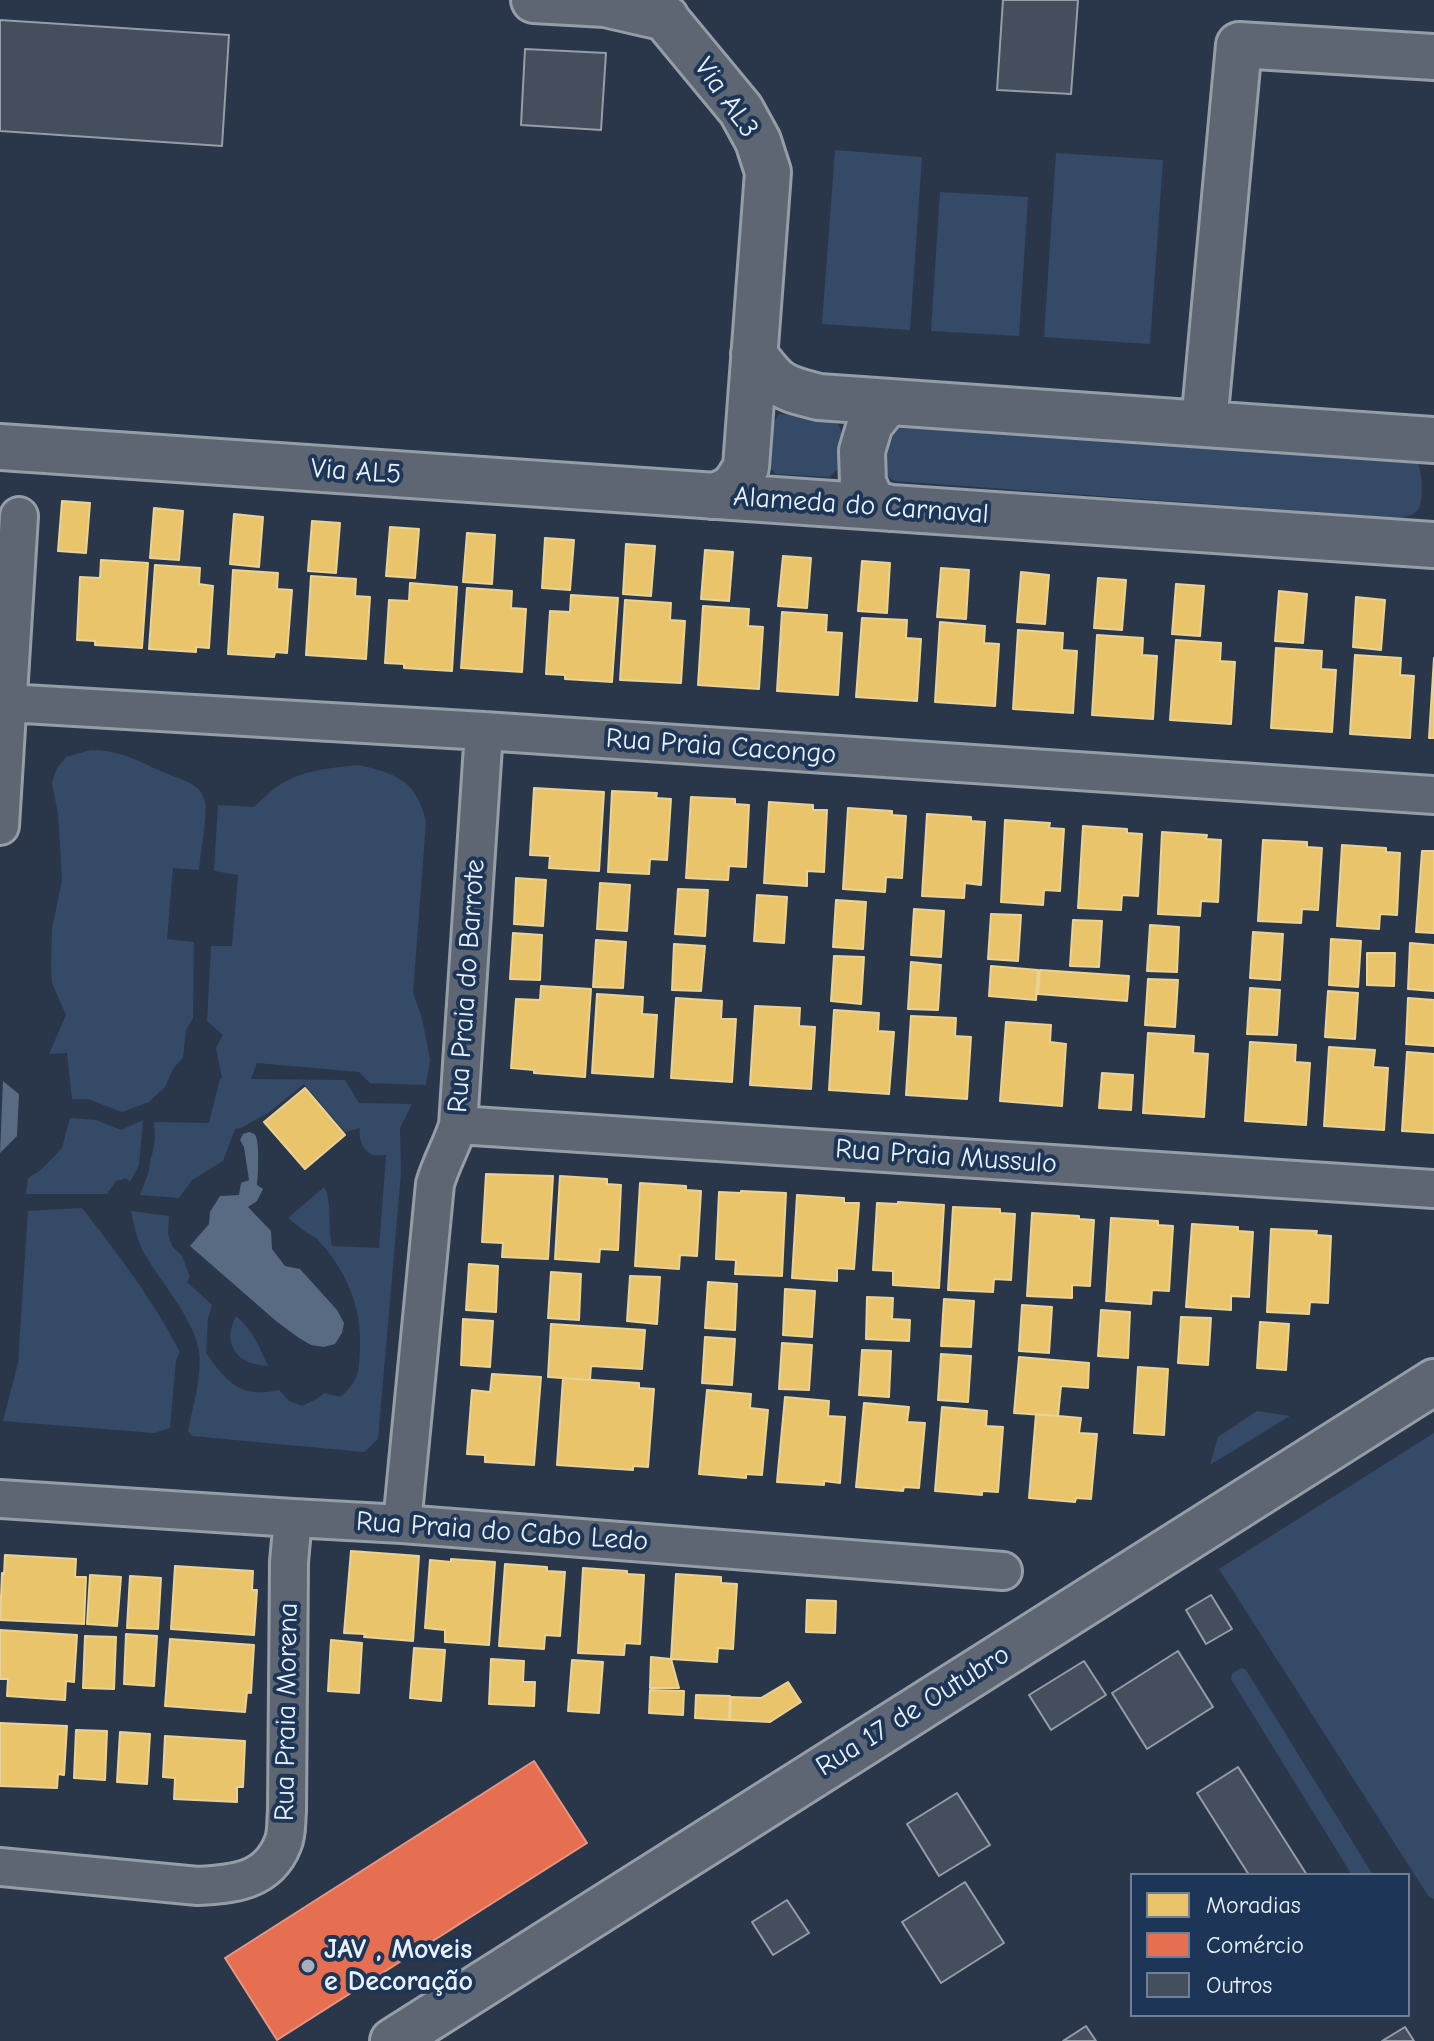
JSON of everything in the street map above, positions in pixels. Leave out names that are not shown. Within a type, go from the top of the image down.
[{"type":"street","points":[[534,0],[658,9]]},
{"type":"street","name":"Via AL3","points":[[658,9],[741,110],[758,141],[768,172],[754,354]]},
{"type":"street","points":[[1204,424],[1239,45],[1434,57]]},
{"type":"street","points":[[754,354],[770,376],[788,390],[819,397],[1434,440]]},
{"type":"street","name":"Alameda do Carnaval","points":[[712,496],[726,493],[746,467],[754,354]]},
{"type":"street","points":[[888,402],[870,424],[862,451],[863,483],[873,504],[891,508]]},
{"type":"street","name":"Via AL5","points":[[0,447],[712,496]]},
{"type":"street","name":"Alameda do Carnaval","points":[[712,496],[1434,545]]},
{"type":"street","points":[[0,826],[19,516]]},
{"type":"street","name":"Rua Praia Cacongo","points":[[7,703],[484,731],[1434,795]]},
{"type":"street","name":"Rua Praia do Barrote","points":[[402,1524],[435,1184],[458,1125],[484,731]]},
{"type":"street","name":"Rua Praia Mussulo","points":[[458,1125],[1434,1189]]},
{"type":"street","name":"Rua 17 de Outubro","points":[[393,2041],[1434,1382]]},
{"type":"street","name":"Rua Praia do Cabo Ledo","points":[[0,1499],[402,1524],[1003,1571]]},
{"type":"street","name":"Rua Praia Morena","points":[[0,1867],[198,1886],[230,1885],[253,1878],[271,1863],[284,1842],[287,1811],[289,1562],[293,1518]]},
{"type":"shaded area","points":[[835,150],[922,157],[910,330],[822,324]]},
{"type":"shaded area","points":[[1056,153],[1163,160],[1150,344],[1044,337]]},
{"type":"shaded area","points":[[940,192],[1028,197],[1019,336],[931,331]]},
{"type":"shaded area","points":[[779,414],[834,418],[841,430],[843,447],[839,468],[829,477],[776,474],[766,463],[770,429]]},
{"type":"shaded area","points":[[901,423],[1417,460],[1422,497],[1417,510],[1401,518],[895,481],[886,476],[884,451],[891,427]]},
{"type":"shaded area","points":[[91,750],[122,755],[191,784],[200,791],[206,808],[199,870],[173,868],[167,939],[194,942],[193,1018],[186,1030],[183,1057],[173,1069],[165,1087],[149,1102],[122,1112],[88,1099],[72,1099],[67,1053],[49,1054],[66,1015],[52,983],[51,968],[52,929],[62,880],[58,814],[52,783],[57,768],[66,757]]},
{"type":"shaded area","points":[[358,765],[403,781],[417,797],[426,822],[413,993],[422,1018],[430,1060],[426,1085],[370,1083],[359,1072],[257,1063],[251,1079],[345,1080],[359,1103],[412,1104],[400,1128],[401,1173],[378,1439],[364,1452],[192,1436],[188,1431],[199,1371],[196,1339],[184,1313],[144,1253],[131,1211],[169,1216],[168,1234],[172,1246],[182,1256],[190,1277],[187,1282],[212,1305],[206,1353],[236,1386],[254,1392],[279,1390],[289,1401],[302,1406],[325,1393],[340,1397],[351,1386],[358,1370],[360,1333],[350,1290],[337,1264],[316,1238],[288,1218],[324,1187],[332,1246],[379,1248],[386,1155],[373,1155],[366,1150],[360,1139],[360,1128],[345,1132],[304,1084],[268,1113],[235,1129],[223,1161],[192,1180],[179,1198],[140,1195],[153,1151],[154,1122],[209,1123],[222,1078],[216,1048],[223,1035],[207,1021],[211,946],[232,946],[238,875],[214,871],[218,805],[254,807],[275,788],[296,776]]},
{"type":"shaded area","points":[[3,1081],[19,1094],[17,1136],[0,1153]]},
{"type":"shaded area","points":[[70,1118],[96,1120],[121,1130],[143,1120],[139,1165],[130,1182],[126,1178],[116,1181],[107,1194],[26,1194],[28,1178],[41,1170],[62,1148]]},
{"type":"shaded area","points":[[243,1134],[255,1134],[257,1139],[257,1185],[263,1189],[257,1201],[248,1207],[271,1231],[272,1249],[285,1266],[300,1269],[337,1310],[344,1323],[335,1344],[324,1347],[311,1345],[299,1338],[190,1246],[209,1224],[210,1212],[220,1196],[239,1195],[241,1183],[249,1180],[240,1140]]},
{"type":"shaded area","points":[[82,1208],[147,1296],[180,1352],[176,1360],[170,1428],[154,1433],[3,1421],[18,1363],[28,1211]]},
{"type":"shaded area","points":[[236,1316],[251,1333],[268,1366],[248,1362],[235,1352],[230,1336]]},
{"type":"shaded area","points":[[1257,1411],[1290,1416],[1210,1465],[1218,1437]]},
{"type":"shaded area","points":[[1434,1433],[1434,1899],[1429,1897],[1219,1569]]},
{"type":"shaded area","points":[[1242,1668],[1246,1670],[1372,1873],[1351,1873],[1231,1679],[1232,1673]]},
{"type":"building: Moradias","points":[[62,501],[90,503],[86,553],[58,551]]},
{"type":"building: Moradias","points":[[154,508],[183,511],[179,560],[150,558]]},
{"type":"building: Moradias","points":[[234,514],[263,517],[259,567],[230,564]]},
{"type":"building: Moradias","points":[[312,521],[340,523],[336,573],[308,571]]},
{"type":"building: Moradias","points":[[390,527],[419,529],[415,578],[386,576]]},
{"type":"building: Moradias","points":[[467,533],[495,535],[492,584],[463,582]]},
{"type":"building: Moradias","points":[[545,538],[574,540],[570,590],[542,588]]},
{"type":"building: Moradias","points":[[626,544],[655,546],[651,596],[623,594]]},
{"type":"building: Moradias","points":[[705,550],[733,552],[729,601],[701,599]]},
{"type":"building: Moradias","points":[[783,556],[811,558],[807,608],[778,606]]},
{"type":"building: Moradias","points":[[101,560],[148,563],[142,648],[95,645],[95,641],[77,640],[80,577],[100,578]]},
{"type":"building: Moradias","points":[[862,561],[890,563],[887,613],[858,611]]},
{"type":"building: Moradias","points":[[155,565],[200,568],[199,584],[213,586],[209,648],[196,647],[196,652],[149,649]]},
{"type":"building: Moradias","points":[[941,568],[969,570],[966,619],[937,617]]},
{"type":"building: Moradias","points":[[233,570],[278,573],[277,589],[292,590],[287,653],[275,652],[274,657],[228,654]]},
{"type":"building: Moradias","points":[[1021,572],[1049,575],[1045,624],[1017,622]]},
{"type":"building: Moradias","points":[[311,576],[356,579],[355,596],[370,597],[366,659],[306,655]]},
{"type":"building: Moradias","points":[[1098,578],[1126,580],[1122,630],[1094,628]]},
{"type":"building: Moradias","points":[[410,583],[457,587],[452,671],[404,668],[404,664],[385,663],[389,600],[409,601]]},
{"type":"building: Moradias","points":[[1176,584],[1204,586],[1200,636],[1172,634]]},
{"type":"building: Moradias","points":[[467,588],[512,591],[511,608],[526,609],[522,672],[461,668]]},
{"type":"building: Moradias","points":[[1279,591],[1307,594],[1303,643],[1275,641]]},
{"type":"building: Moradias","points":[[571,595],[618,598],[612,682],[565,679],[565,675],[546,674],[550,611],[570,612]]},
{"type":"building: Moradias","points":[[1356,597],[1385,600],[1381,650],[1353,647]]},
{"type":"building: Moradias","points":[[625,600],[671,603],[670,620],[685,621],[681,683],[620,680]]},
{"type":"building: Moradias","points":[[703,606],[749,609],[748,626],[763,627],[759,689],[698,685]]},
{"type":"building: Moradias","points":[[782,612],[827,615],[826,632],[842,633],[838,695],[777,691]]},
{"type":"building: Moradias","points":[[862,618],[907,620],[906,638],[921,639],[917,701],[856,697]]},
{"type":"building: Moradias","points":[[940,622],[985,626],[984,643],[999,644],[995,706],[935,702]]},
{"type":"building: Moradias","points":[[1018,630],[1063,633],[1062,650],[1077,651],[1073,713],[1013,709]]},
{"type":"building: Moradias","points":[[1097,635],[1143,638],[1142,655],[1157,656],[1153,719],[1092,715]]},
{"type":"building: Moradias","points":[[1176,640],[1221,643],[1220,661],[1235,662],[1231,724],[1170,720]]},
{"type":"building: Moradias","points":[[1276,648],[1322,651],[1321,669],[1336,670],[1332,732],[1271,728]]},
{"type":"building: Moradias","points":[[1355,655],[1401,658],[1400,675],[1414,676],[1410,738],[1350,734]]},
{"type":"building: Moradias","points":[[1434,658],[1434,738],[1429,738]]},
{"type":"building: Moradias","points":[[534,788],[604,792],[599,871],[549,868],[550,856],[530,855]]},
{"type":"building: Moradias","points":[[612,791],[657,793],[656,798],[671,799],[667,860],[650,859],[649,874],[608,872]]},
{"type":"building: Moradias","points":[[691,797],[735,799],[735,804],[749,805],[746,867],[729,866],[728,880],[686,878]]},
{"type":"building: Moradias","points":[[769,802],[813,805],[813,810],[827,810],[824,872],[807,871],[807,886],[764,883]]},
{"type":"building: Moradias","points":[[848,808],[892,811],[892,815],[906,816],[902,878],[886,877],[885,892],[843,889]]},
{"type":"building: Moradias","points":[[927,814],[971,817],[971,821],[985,822],[981,885],[965,883],[964,898],[922,896]]},
{"type":"building: Moradias","points":[[1005,820],[1050,823],[1049,828],[1064,829],[1060,891],[1044,890],[1043,905],[1001,902]]},
{"type":"building: Moradias","points":[[1083,826],[1127,829],[1127,833],[1142,834],[1138,896],[1122,895],[1121,910],[1078,908]]},
{"type":"building: Moradias","points":[[1162,832],[1207,835],[1206,839],[1221,840],[1218,902],[1201,901],[1200,916],[1158,914]]},
{"type":"building: Moradias","points":[[1263,840],[1307,842],[1307,847],[1322,848],[1318,910],[1302,909],[1301,923],[1258,921]]},
{"type":"building: Moradias","points":[[1342,845],[1386,848],[1386,852],[1400,853],[1397,915],[1380,914],[1379,929],[1337,926]]},
{"type":"building: Moradias","points":[[1422,851],[1434,851],[1434,933],[1416,932]]},
{"type":"building: Moradias","points":[[516,878],[546,880],[543,926],[514,924]]},
{"type":"building: Moradias","points":[[600,883],[630,885],[627,931],[597,929]]},
{"type":"building: Moradias","points":[[678,889],[708,890],[705,936],[675,934]]},
{"type":"building: Moradias","points":[[757,895],[787,897],[784,943],[754,941]]},
{"type":"building: Moradias","points":[[836,900],[866,902],[863,949],[833,947]]},
{"type":"building: Moradias","points":[[914,909],[944,911],[941,957],[911,955]]},
{"type":"building: Moradias","points":[[991,914],[1021,915],[1018,961],[988,959]]},
{"type":"building: Moradias","points":[[1073,920],[1102,921],[1099,967],[1070,966]]},
{"type":"building: Moradias","points":[[1150,925],[1179,927],[1177,972],[1147,971]]},
{"type":"building: Moradias","points":[[1253,932],[1283,934],[1280,980],[1250,978]]},
{"type":"building: Moradias","points":[[513,933],[542,935],[540,980],[510,979]]},
{"type":"building: Moradias","points":[[1331,939],[1361,941],[1358,987],[1329,985]]},
{"type":"building: Moradias","points":[[596,940],[626,942],[623,988],[593,987]]},
{"type":"building: Moradias","points":[[1410,943],[1434,945],[1434,991],[1408,989]]},
{"type":"building: Moradias","points":[[674,944],[705,946],[701,991],[672,990]]},
{"type":"building: Moradias","points":[[1367,953],[1395,953],[1394,986],[1367,985]]},
{"type":"building: Moradias","points":[[834,956],[864,957],[861,1004],[831,1001]]},
{"type":"building: Moradias","points":[[911,962],[941,965],[938,1010],[908,1009]]},
{"type":"building: Moradias","points":[[991,966],[1038,970],[1036,1000],[989,996]]},
{"type":"building: Moradias","points":[[1040,970],[1129,976],[1127,1001],[1038,994]]},
{"type":"building: Moradias","points":[[1148,979],[1178,980],[1175,1027],[1145,1025]]},
{"type":"building: Moradias","points":[[541,986],[591,989],[585,1077],[511,1068],[516,999],[540,1000]]},
{"type":"building: Moradias","points":[[1250,988],[1280,990],[1277,1035],[1247,1034]]},
{"type":"building: Moradias","points":[[1328,991],[1358,993],[1355,1039],[1325,1037]]},
{"type":"building: Moradias","points":[[597,994],[643,997],[642,1014],[657,1015],[653,1077],[592,1073]]},
{"type":"building: Moradias","points":[[676,998],[722,1001],[721,1019],[736,1019],[732,1082],[671,1078]]},
{"type":"building: Moradias","points":[[1408,998],[1434,1000],[1434,1046],[1406,1044]]},
{"type":"building: Moradias","points":[[755,1006],[800,1008],[799,1026],[815,1027],[811,1089],[750,1085]]},
{"type":"building: Moradias","points":[[834,1010],[879,1013],[878,1031],[894,1032],[889,1094],[829,1090]]},
{"type":"building: Moradias","points":[[911,1016],[956,1018],[955,1036],[971,1037],[967,1099],[906,1095]]},
{"type":"building: Moradias","points":[[1006,1022],[1051,1025],[1050,1042],[1066,1044],[1062,1106],[1000,1101]]},
{"type":"building: Moradias","points":[[1148,1033],[1194,1036],[1193,1053],[1208,1054],[1204,1117],[1143,1113]]},
{"type":"building: Moradias","points":[[1250,1042],[1296,1045],[1295,1062],[1310,1063],[1306,1125],[1245,1121]]},
{"type":"building: Moradias","points":[[1329,1047],[1375,1050],[1373,1067],[1388,1068],[1384,1130],[1324,1126]]},
{"type":"building: Moradias","points":[[1407,1052],[1434,1054],[1434,1133],[1402,1131]]},
{"type":"building: Moradias","points":[[1102,1073],[1133,1075],[1131,1110],[1099,1108]]},
{"type":"building: Moradias","points":[[305,1088],[345,1135],[305,1169],[264,1122]]},
{"type":"building: Moradias","points":[[486,1174],[553,1176],[548,1259],[502,1257],[503,1243],[482,1242]]},
{"type":"building: Moradias","points":[[560,1176],[607,1179],[607,1184],[621,1185],[618,1250],[600,1249],[599,1262],[555,1259]]},
{"type":"building: Moradias","points":[[640,1183],[686,1186],[686,1190],[701,1191],[697,1256],[680,1255],[679,1269],[635,1266]]},
{"type":"building: Moradias","points":[[719,1192],[786,1193],[782,1276],[735,1274],[736,1260],[716,1259]]},
{"type":"building: Moradias","points":[[797,1195],[844,1198],[844,1203],[859,1203],[854,1269],[837,1268],[837,1281],[792,1278]]},
{"type":"building: Moradias","points":[[877,1203],[944,1205],[939,1288],[893,1285],[893,1271],[873,1270]]},
{"type":"building: Moradias","points":[[953,1207],[1000,1209],[1000,1213],[1015,1214],[1011,1280],[994,1279],[993,1292],[948,1290]]},
{"type":"building: Moradias","points":[[1032,1213],[1094,1220],[1090,1286],[1072,1285],[1072,1298],[1027,1296]]},
{"type":"building: Moradias","points":[[1111,1218],[1158,1221],[1158,1225],[1173,1226],[1169,1291],[1152,1290],[1151,1304],[1106,1301]]},
{"type":"building: Moradias","points":[[1192,1224],[1238,1227],[1238,1231],[1253,1232],[1249,1297],[1231,1296],[1231,1310],[1186,1307]]},
{"type":"building: Moradias","points":[[1271,1229],[1317,1231],[1316,1235],[1331,1236],[1328,1303],[1310,1302],[1309,1314],[1267,1312]]},
{"type":"building: Moradias","points":[[469,1264],[498,1266],[496,1312],[466,1310]]},
{"type":"building: Moradias","points":[[551,1272],[581,1274],[579,1320],[548,1318]]},
{"type":"building: Moradias","points":[[630,1276],[660,1277],[657,1324],[627,1321]]},
{"type":"building: Moradias","points":[[708,1282],[737,1284],[735,1330],[705,1328]]},
{"type":"building: Moradias","points":[[785,1289],[815,1291],[812,1337],[783,1335]]},
{"type":"building: Moradias","points":[[867,1297],[893,1298],[892,1319],[910,1320],[909,1341],[866,1339]]},
{"type":"building: Moradias","points":[[944,1299],[974,1301],[971,1347],[941,1346]]},
{"type":"building: Moradias","points":[[1022,1305],[1052,1307],[1049,1353],[1019,1351]]},
{"type":"building: Moradias","points":[[1101,1310],[1130,1312],[1128,1358],[1098,1356]]},
{"type":"building: Moradias","points":[[1181,1317],[1211,1318],[1208,1365],[1178,1363]]},
{"type":"building: Moradias","points":[[463,1319],[493,1321],[490,1367],[461,1365]]},
{"type":"building: Moradias","points":[[1260,1322],[1289,1324],[1286,1370],[1257,1368]]},
{"type":"building: Moradias","points":[[551,1324],[645,1330],[642,1369],[591,1366],[590,1380],[548,1377]]},
{"type":"building: Moradias","points":[[705,1337],[735,1339],[732,1385],[702,1383]]},
{"type":"building: Moradias","points":[[782,1343],[812,1345],[809,1390],[779,1389]]},
{"type":"building: Moradias","points":[[862,1350],[891,1351],[889,1397],[859,1395]]},
{"type":"building: Moradias","points":[[941,1354],[971,1356],[968,1402],[938,1400]]},
{"type":"building: Moradias","points":[[1019,1357],[1089,1363],[1088,1388],[1061,1386],[1058,1416],[1014,1413]]},
{"type":"building: Moradias","points":[[1138,1367],[1168,1369],[1164,1435],[1134,1433]]},
{"type":"building: Moradias","points":[[492,1374],[541,1377],[534,1465],[485,1462],[485,1455],[467,1454],[472,1390],[490,1392]]},
{"type":"building: Moradias","points":[[563,1378],[639,1383],[639,1388],[654,1389],[648,1467],[633,1466],[633,1470],[557,1465]]},
{"type":"building: Moradias","points":[[707,1390],[751,1394],[750,1408],[768,1410],[762,1475],[746,1474],[746,1478],[699,1474]]},
{"type":"building: Moradias","points":[[785,1397],[829,1401],[828,1416],[845,1417],[840,1483],[777,1482]]},
{"type":"building: Moradias","points":[[864,1403],[909,1407],[907,1422],[925,1423],[919,1488],[904,1487],[903,1491],[856,1487]]},
{"type":"building: Moradias","points":[[942,1407],[987,1411],[986,1426],[1003,1427],[998,1492],[982,1491],[982,1495],[935,1491]]},
{"type":"building: Moradias","points":[[1036,1414],[1081,1418],[1079,1433],[1097,1434],[1091,1499],[1076,1498],[1075,1502],[1029,1498]]},
{"type":"building: Moradias","points":[[351,1551],[419,1556],[413,1641],[344,1633]]},
{"type":"building: Moradias","points":[[5,1555],[76,1559],[75,1577],[86,1577],[84,1624],[0,1620]]},
{"type":"building: Moradias","points":[[451,1559],[495,1562],[489,1645],[445,1642],[445,1630],[425,1628],[430,1560],[451,1562]]},
{"type":"building: Moradias","points":[[505,1564],[547,1567],[547,1571],[565,1572],[560,1636],[545,1635],[544,1649],[499,1646]]},
{"type":"building: Moradias","points":[[175,1566],[253,1571],[252,1590],[257,1590],[254,1635],[171,1629]]},
{"type":"building: Moradias","points":[[583,1568],[644,1575],[640,1644],[625,1643],[624,1655],[578,1653]]},
{"type":"building: Moradias","points":[[676,1574],[721,1577],[721,1583],[737,1584],[733,1649],[718,1648],[717,1662],[671,1659]]},
{"type":"building: Moradias","points":[[90,1575],[121,1577],[117,1626],[87,1624]]},
{"type":"building: Moradias","points":[[130,1576],[161,1578],[158,1629],[127,1628]]},
{"type":"building: Moradias","points":[[807,1600],[836,1601],[835,1633],[806,1632]]},
{"type":"building: Moradias","points":[[0,1630],[77,1635],[74,1682],[66,1681],[65,1700],[7,1696],[8,1679],[0,1679]]},
{"type":"building: Moradias","points":[[126,1634],[157,1636],[154,1686],[124,1684]]},
{"type":"building: Moradias","points":[[85,1636],[116,1637],[114,1689],[83,1688]]},
{"type":"building: Moradias","points":[[170,1639],[254,1645],[251,1693],[247,1692],[245,1712],[165,1706]]},
{"type":"building: Moradias","points":[[331,1640],[362,1643],[359,1693],[328,1691]]},
{"type":"building: Moradias","points":[[414,1648],[445,1650],[441,1701],[410,1698]]},
{"type":"building: Moradias","points":[[651,1657],[671,1659],[679,1688],[650,1688]]},
{"type":"building: Moradias","points":[[491,1659],[524,1661],[523,1682],[535,1682],[534,1706],[489,1704]]},
{"type":"building: Moradias","points":[[572,1660],[603,1662],[599,1713],[568,1711]]},
{"type":"building: Moradias","points":[[788,1682],[801,1702],[770,1722],[730,1720],[731,1697],[761,1698]]},
{"type":"building: Moradias","points":[[650,1690],[684,1691],[683,1715],[649,1713]]},
{"type":"building: Moradias","points":[[696,1695],[730,1696],[729,1720],[695,1718]]},
{"type":"building: Moradias","points":[[0,1723],[67,1726],[64,1775],[58,1774],[57,1788],[0,1786]]},
{"type":"building: Moradias","points":[[76,1730],[107,1731],[105,1780],[74,1778]]},
{"type":"building: Moradias","points":[[120,1732],[150,1734],[147,1784],[117,1782]]},
{"type":"building: Moradias","points":[[165,1736],[245,1741],[243,1787],[237,1787],[237,1802],[174,1799],[175,1778],[163,1777]]},
{"type":"building: Comércio","points":[[534,1761],[587,1843],[277,2040],[225,1958]]},
{"type":"building: Outros","points":[[1003,0],[1078,0],[1071,94],[997,90]]},
{"type":"building: Outros","points":[[0,20],[229,35],[222,146],[0,131]]},
{"type":"building: Outros","points":[[525,49],[606,53],[601,130],[521,125]]},
{"type":"building: Outros","points":[[1211,1595],[1232,1629],[1206,1644],[1186,1610]]},
{"type":"building: Outros","points":[[1178,1651],[1213,1707],[1147,1749],[1112,1693]]},
{"type":"building: Outros","points":[[1084,1661],[1106,1695],[1051,1730],[1029,1695]]},
{"type":"building: Outros","points":[[1238,1767],[1306,1873],[1248,1873],[1197,1793]]},
{"type":"building: Outros","points":[[957,1793],[990,1845],[939,1876],[907,1824]]},
{"type":"building: Outros","points":[[965,1882],[1004,1943],[941,1983],[902,1922]]},
{"type":"building: Outros","points":[[787,1900],[809,1933],[773,1955],[752,1922]]},
{"type":"building: Outros","points":[[1086,2026],[1096,2041],[1063,2041]]},
{"type":"building: Outros","points":[[1405,2027],[1414,2041],[1382,2041]]},
{"type":"place","name":"JAV , Moveis e Decoração","points":[[308,1966]]}]
